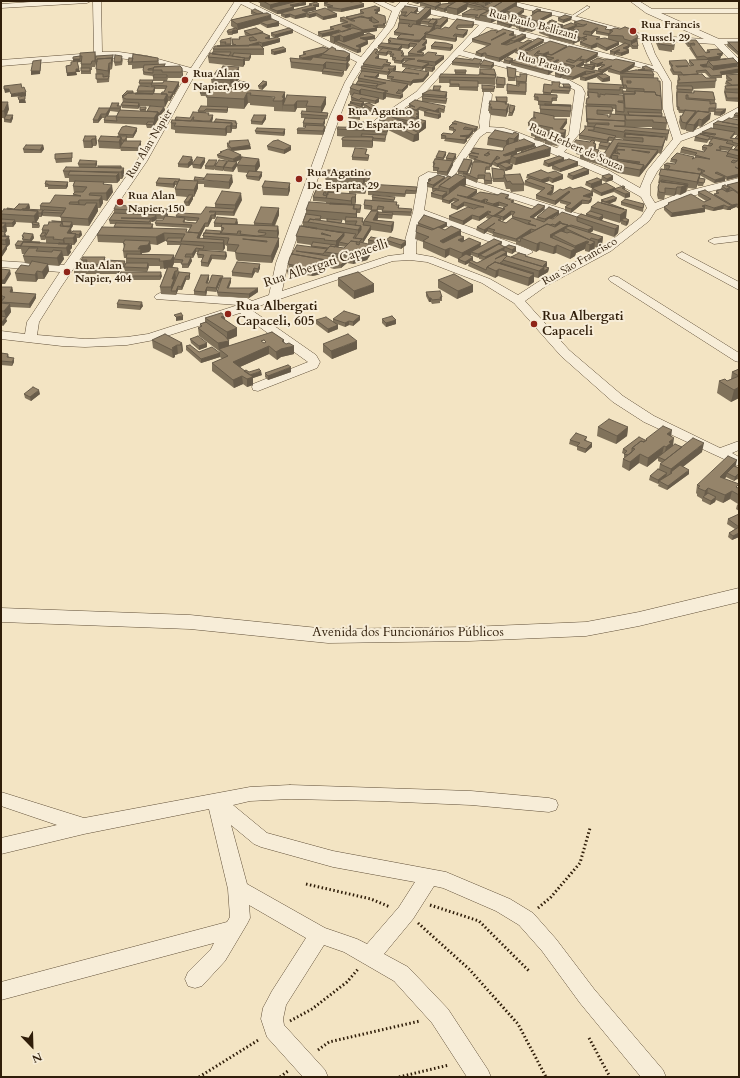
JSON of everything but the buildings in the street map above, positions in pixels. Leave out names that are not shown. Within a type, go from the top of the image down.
[{"type":"street","points":[[1,6],[87,1]]},
{"type":"street","points":[[97,1],[98,55]]},
{"type":"street","points":[[240,1],[362,61]]},
{"type":"street","name":"Rua Alan Napier","points":[[31,338],[33,322],[55,287],[142,161],[193,71],[240,1]]},
{"type":"street","name":"Rua Paulo Bellizani","points":[[376,1],[486,24],[659,70]]},
{"type":"street","points":[[500,1],[572,17],[645,37],[688,41],[739,42]]},
{"type":"street","points":[[634,1],[649,11],[716,41],[739,64]]},
{"type":"street","points":[[275,296],[282,263],[335,116],[350,82],[362,61],[390,26],[400,5]]},
{"type":"street","points":[[649,11],[739,11]]},
{"type":"street","points":[[378,122],[419,94],[457,52],[486,24]]},
{"type":"street","points":[[645,37],[651,54],[667,82],[668,109],[678,139]]},
{"type":"street","name":"Rua Paraíso","points":[[457,52],[566,82],[579,89],[580,93],[574,134],[558,153]]},
{"type":"street","points":[[1,63],[98,55],[134,56],[193,71]]},
{"type":"street","points":[[449,177],[477,134],[485,129],[484,122],[487,94]]},
{"type":"street","points":[[738,181],[684,195],[652,208],[645,195],[645,185],[652,171],[678,139],[703,130],[739,110]]},
{"type":"street","name":"Rua Herbert de Souza","points":[[485,129],[508,132],[606,173],[645,195]]},
{"type":"street","points":[[410,257],[410,244],[418,212],[424,177],[431,174],[460,179],[628,233]]},
{"type":"street","name":"Rua São Francisco","points":[[518,300],[542,284],[607,249],[645,219],[652,208]]},
{"type":"street","points":[[418,212],[527,252]]},
{"type":"street","points":[[714,240],[739,238]]},
{"type":"street","points":[[682,255],[739,287]]},
{"type":"street","name":"Rua Albergati Capacelli","points":[[1,335],[85,343],[127,341],[178,329],[392,258],[410,257],[430,259],[486,280],[518,300],[565,354],[618,399],[649,419],[739,462]]},
{"type":"street","points":[[1,264],[68,269]]},
{"type":"street","points":[[614,279],[739,358]]},
{"type":"street","points":[[160,297],[256,302]]},
{"type":"street","points":[[241,308],[312,358],[314,362],[313,365],[258,387]]},
{"type":"street","points":[[720,453],[739,445]]},
{"type":"street","name":"Avenida dos Funcionários Públicos","points":[[1,615],[190,622],[328,636],[469,634],[586,629],[639,619],[739,595]]},
{"type":"street","points":[[1,846],[84,826],[250,794],[290,792],[471,798],[549,805]]},
{"type":"street","points":[[1,799],[84,826]]},
{"type":"street","points":[[216,801],[262,838],[333,859],[428,878],[446,880],[503,905],[526,919],[549,945],[587,996],[655,1077]]},
{"type":"street","points":[[195,979],[218,955],[240,918],[238,889],[216,801]]},
{"type":"street","points":[[370,956],[411,906],[428,878]]},
{"type":"street","points":[[238,889],[319,935],[350,945],[401,974],[440,1016],[475,1069]]},
{"type":"street","points":[[1,990],[233,929]]},
{"type":"street","points":[[317,1077],[275,1030],[272,1020],[274,1008],[279,998],[319,935]]},
{"type":"lane","points":[[572,17],[588,7]]},
{"type":"path","points":[[526,919],[551,897],[580,863],[590,828]]},
{"type":"path","points":[[306,884],[479,921],[530,972]]},
{"type":"path","points":[[411,906],[518,1024],[546,1077]]},
{"type":"path","points":[[280,1077],[329,1042],[440,1016]]},
{"type":"path","points":[[590,1038],[610,1077]]},
{"type":"path","points":[[399,1077],[475,1069]]},
{"type":"place","name":"Rua Francis Russel, 29","points":[[633,31]]},
{"type":"place","name":"Rua Alan Napier, 199","points":[[185,80]]},
{"type":"place","name":"Rua Agatino De Esparta, 36","points":[[340,118]]},
{"type":"place","name":"Rua Agatino De Esparta, 29","points":[[299,179]]},
{"type":"place","name":"Rua Alan Napier, 150","points":[[120,202]]},
{"type":"place","name":"Rua Alan Napier, 404","points":[[67,272]]},
{"type":"place","name":"Rua Albergati Capaceli, 605","points":[[228,314]]},
{"type":"place","name":"Rua Albergati Capaceli","points":[[534,324]]}]
